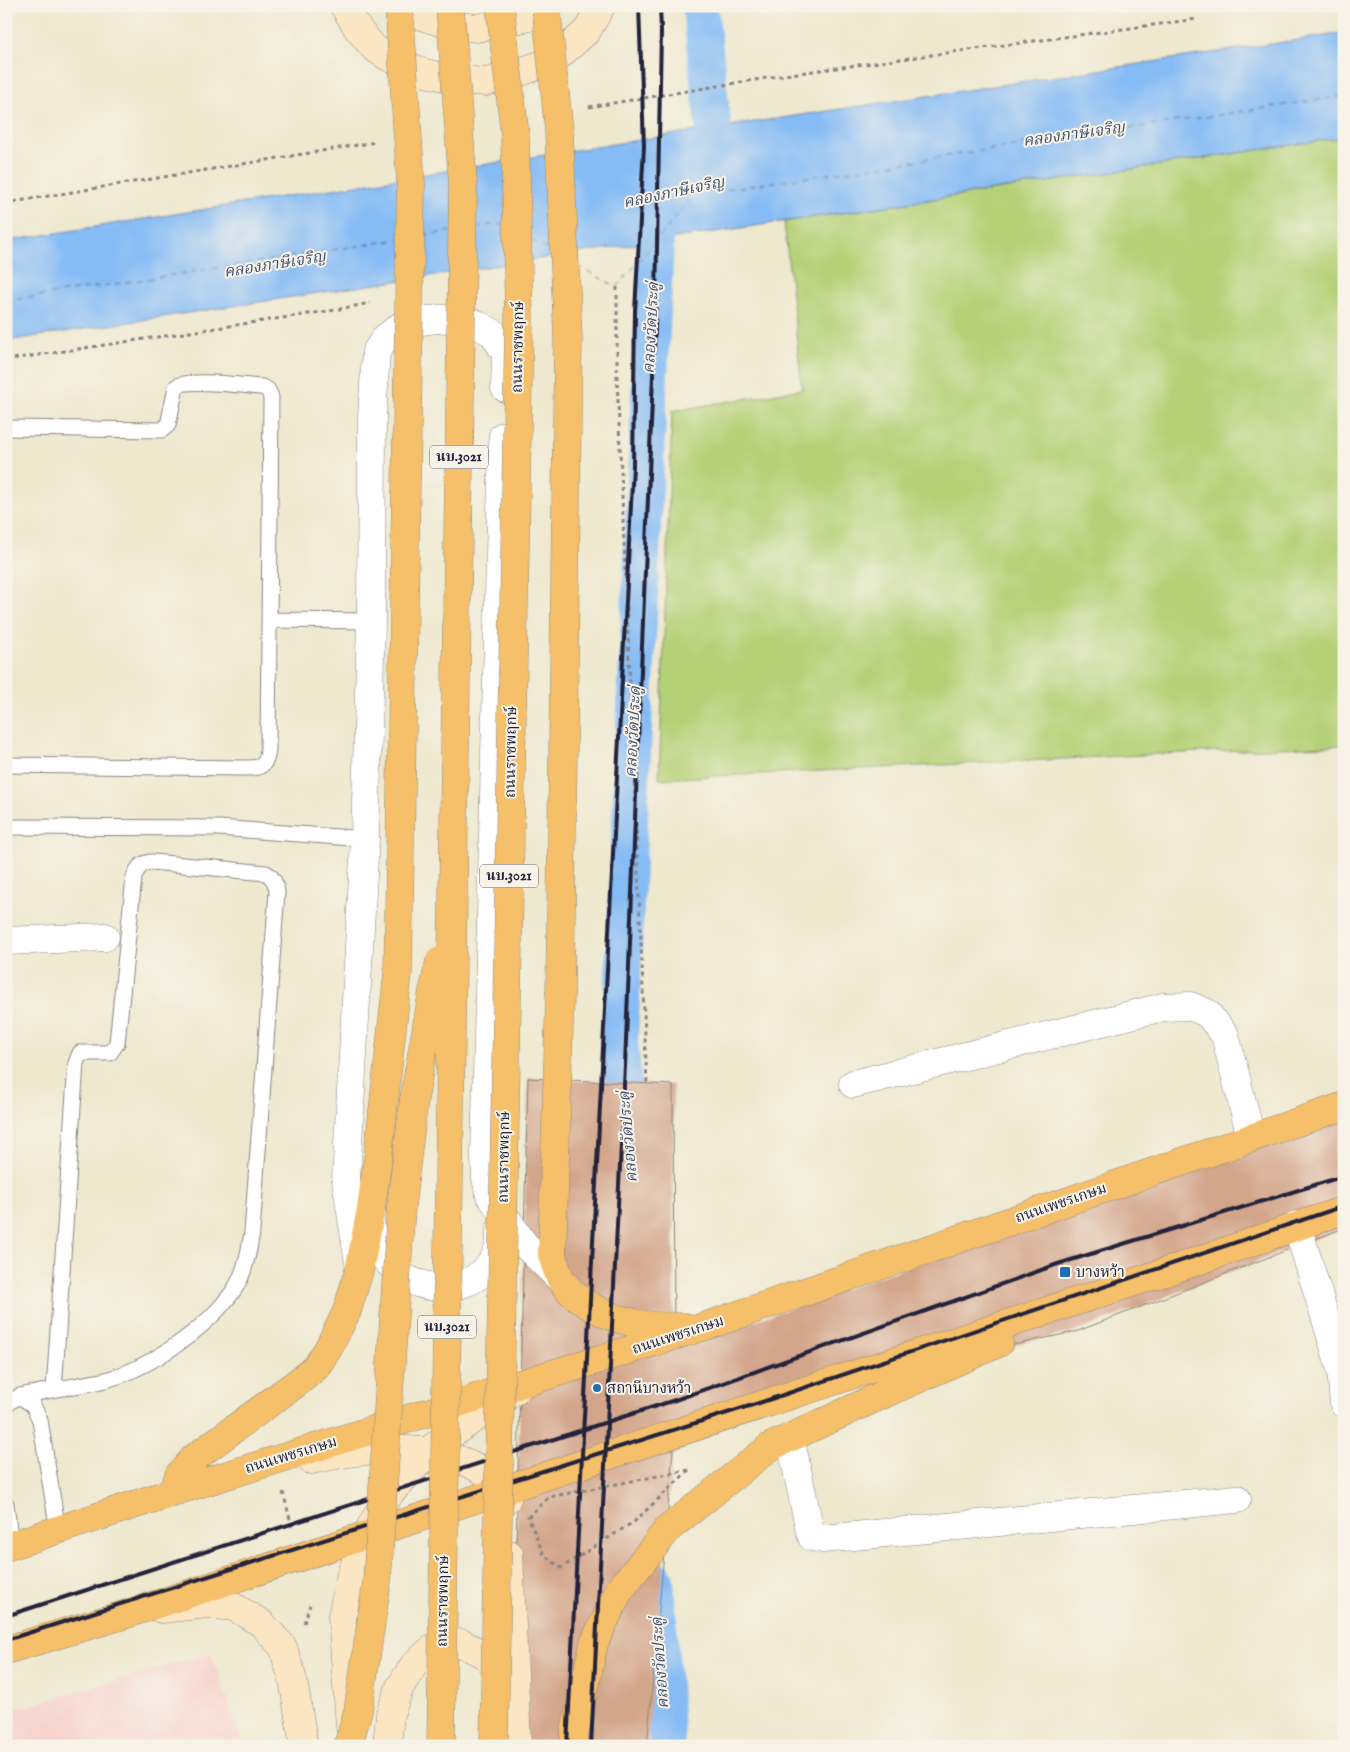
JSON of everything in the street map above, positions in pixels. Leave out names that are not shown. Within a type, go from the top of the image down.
[{"type":"main road","points":[[344,6],[358,29],[374,48],[390,58],[426,73],[459,80],[486,82],[554,60],[587,31],[600,6]]},
{"type":"main road","points":[[173,1492],[179,1475],[194,1458],[316,1367],[328,1349],[347,1311],[360,1267],[371,1209],[398,973],[411,184],[399,6]]},
{"type":"main road","points":[[403,6],[415,14],[443,23],[476,28],[529,17],[545,6],[558,132],[568,338],[560,994],[552,1255],[560,1279],[581,1302],[633,1323],[660,1327],[706,1326]]},
{"type":"main road","name":"ถนนราชพฤกษ์","points":[[441,1746],[463,184],[450,6]]},
{"type":"main road","name":"ถนนราชพฤกษ์","points":[[494,1746],[519,319],[515,135],[500,6]]},
{"type":"main road","points":[[350,1746],[358,1711],[377,1582],[401,1206],[414,1099],[433,991],[452,908]]},
{"type":"main road","name":"ถนนเพชรเกษม","points":[[9,1546],[173,1492],[706,1326],[1344,1106]]},
{"type":"main road","points":[[6,1650],[130,1613],[1177,1268],[1344,1210]]},
{"type":"main road","points":[[574,1746],[575,1731],[594,1643],[619,1591],[668,1529],[770,1447],[1020,1334],[1177,1268]]},
{"type":"main road","points":[[350,1746],[342,1616],[351,1574],[366,1535],[390,1493],[428,1452],[524,1383]]},
{"type":"main road","points":[[173,1492],[344,1452],[381,1449],[420,1450],[454,1458],[477,1468],[506,1488]]},
{"type":"main road","points":[[506,1488],[516,1734]]},
{"type":"main road","points":[[130,1613],[207,1604],[234,1607],[261,1623],[283,1647],[293,1680],[304,1746]]},
{"type":"main road","points":[[387,1746],[390,1714],[400,1687],[414,1665],[433,1648],[461,1644],[487,1656],[502,1679],[516,1734]]},
{"type":"street","points":[[360,1267],[346,1180],[365,839],[372,417],[376,352],[385,338],[402,326],[427,320],[455,318],[474,323],[493,333],[506,354],[485,1157],[486,1178],[500,1226],[499,1245],[490,1264],[474,1280],[455,1287],[429,1287],[405,1278],[386,1260],[374,1242],[370,1225],[371,1209]]},
{"type":"street","points":[[6,941],[105,937]]},
{"type":"street","points":[[853,1084],[1163,1007],[1190,1006],[1207,1013],[1225,1036],[1250,1137]]},
{"type":"street","points":[[490,1195],[524,1244],[560,1279]]},
{"type":"street","points":[[1297,1225],[1341,1369],[1344,1404]]},
{"type":"street","points":[[790,1437],[810,1531],[812,1537],[823,1539],[1238,1499]]},
{"type":"lane","points":[[6,428],[158,431],[168,425],[177,385],[181,383],[195,382],[254,386],[268,390],[271,397],[268,750],[266,762],[262,766],[242,768],[6,765]]},
{"type":"lane","points":[[269,620],[370,621]]},
{"type":"lane","points":[[6,827],[218,828],[365,839]]},
{"type":"lane","points":[[6,1405],[19,1396],[54,1390],[120,1376],[139,1368],[193,1331],[217,1310],[234,1289],[242,1274],[252,1232],[277,892],[271,876],[148,862],[140,866],[134,877],[117,1043],[110,1053],[80,1054],[76,1063],[54,1390]]},
{"type":"lane","points":[[19,1396],[33,1405],[40,1420],[58,1531]]},
{"type":"lane","points":[[6,1504],[9,1546]]},
{"type":"path","points":[[586,108],[783,76],[1197,18]]},
{"type":"path","points":[[6,203],[380,142]]},
{"type":"path","points":[[617,287],[617,377],[647,1084]]},
{"type":"path","points":[[6,360],[370,303]]},
{"type":"path","points":[[689,1470],[635,1521],[562,1568],[544,1555],[528,1517],[549,1497],[689,1470]]},
{"type":"path","points":[[282,1487],[294,1534]]},
{"type":"shaded area","points":[[211,1653],[244,1746],[6,1746],[6,1712]]},
{"type":"green space","points":[[1344,137],[1344,745],[659,779],[672,411],[802,389],[784,222]]},
{"type":"water","name":"คลองภาษีเจริญ","points":[[1344,33],[1344,137],[6,341],[6,241],[695,131]]},
{"type":"building","points":[[528,1078],[673,1085],[674,1349],[1344,1114],[1344,1228],[1078,1331],[696,1414],[675,1428],[647,1746],[511,1746]]},
{"type":"waterway","name":"คลองภาษีเจริญ","points":[[700,6],[719,178]]},
{"type":"waterway","name":"คลองวัดประดู่","points":[[628,1133],[620,1040],[658,196]]},
{"type":"waterway","name":"คลองวัดประดู่","points":[[656,1580],[667,1746]]},
{"type":"ferry route","points":[[578,266],[617,287],[695,194],[1344,96]]},
{"type":"ferry route","points":[[476,227],[499,224],[504,226]]},
{"type":"ferry route","points":[[424,236],[450,231]]},
{"type":"ferry route","points":[[6,301],[396,240]]},
{"type":"ferry route","points":[[532,241],[550,251]]},
{"type":"railway","points":[[567,1746],[633,466],[635,312],[644,146],[639,6]]},
{"type":"railway","points":[[591,1746],[625,1065],[656,301],[660,6]]},
{"type":"railway","points":[[6,1616],[675,1400],[1058,1264],[1344,1176]]},
{"type":"railway","points":[[6,1640],[759,1403],[1344,1206]]},
{"type":"place","name":"บางหว้า","points":[[1065,1272]]},
{"type":"place","name":"สถานีบางหว้า","points":[[597,1388]]}]
